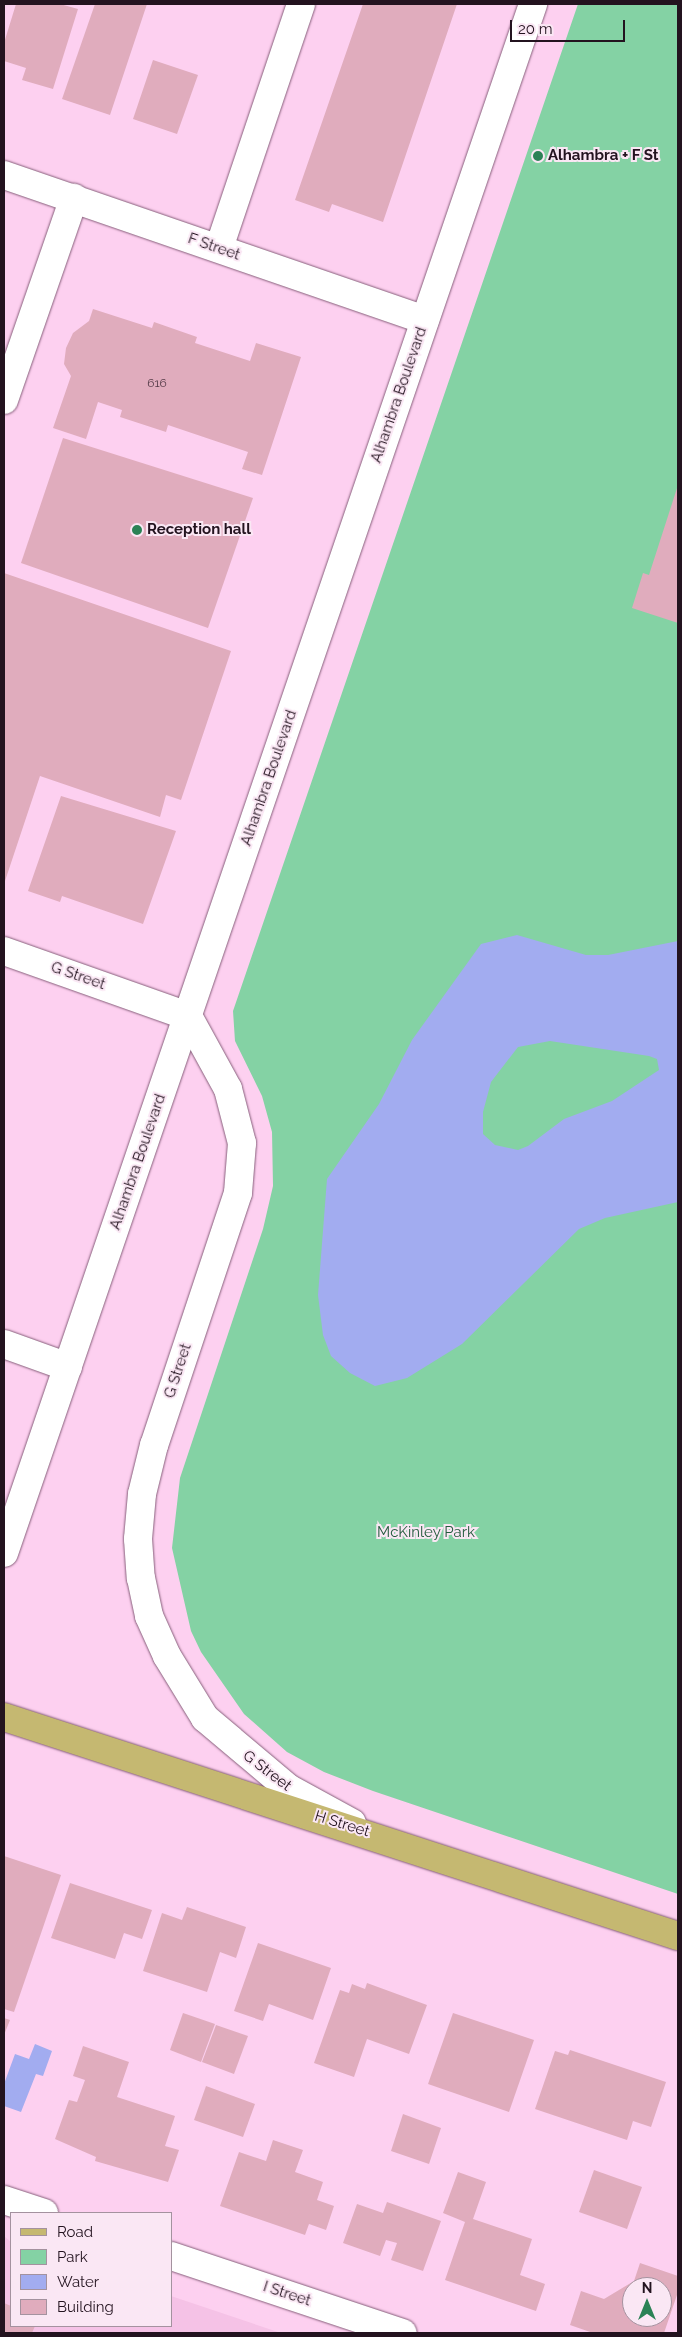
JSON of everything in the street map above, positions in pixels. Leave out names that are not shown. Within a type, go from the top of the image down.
[{"type":"main road","name":"H Street","points":[[4,1717],[373,1834],[678,1936]]},
{"type":"street","points":[[219,248],[301,4]]},
{"type":"street","name":"Alhambra Boulevard","points":[[4,1553],[533,4]]},
{"type":"street","name":"F Street","points":[[4,175],[425,320]]},
{"type":"street","points":[[4,400],[74,198]]},
{"type":"street","name":"G Street","points":[[4,951],[188,1016],[228,1089],[242,1143],[242,1165],[238,1193],[147,1474],[138,1539],[143,1588],[149,1616],[166,1656],[206,1718],[288,1788],[373,1834]]},
{"type":"street","points":[[4,1344],[68,1366]]},
{"type":"street","points":[[4,2200],[41,2212]]},
{"type":"street","name":"I Street","points":[[172,2256],[403,2333]]},
{"type":"shaded area","points":[[4,2236],[10,2241],[10,2327],[172,2327],[172,2296],[281,2333],[4,2333]]},
{"type":"green space","name":"McKinley Park","points":[[578,4],[678,4],[678,1894],[373,1791],[324,1772],[287,1752],[244,1714],[201,1652],[191,1631],[172,1548],[180,1478],[263,1229],[273,1186],[272,1132],[262,1096],[235,1041],[233,1011]]},
{"type":"water","points":[[517,935],[586,955],[608,955],[678,941],[678,1202],[605,1218],[579,1229],[462,1344],[407,1378],[375,1386],[350,1373],[331,1356],[323,1335],[318,1295],[327,1179],[379,1104],[412,1040],[481,944]],"holes":[[[550,1041],[649,1056],[657,1059],[659,1070],[612,1101],[564,1119],[528,1146],[518,1150],[495,1145],[483,1134],[483,1112],[491,1082],[518,1047]]]},
{"type":"water","points":[[35,2044],[52,2051],[43,2076],[36,2074],[21,2112],[4,2106],[4,2084],[15,2054],[29,2059]]},
{"type":"building","points":[[16,4],[60,4],[78,9],[53,89],[22,80],[26,68],[4,61],[4,43]]},
{"type":"building","points":[[95,4],[147,4],[110,115],[62,99]]},
{"type":"building","points":[[363,4],[457,4],[383,222],[332,204],[329,212],[295,200]]},
{"type":"building","points":[[153,60],[198,75],[177,134],[133,119]]},
{"type":"building","points":[[93,309],[152,328],[154,322],[197,337],[195,343],[250,361],[256,343],[301,357],[262,475],[242,469],[248,452],[168,425],[166,432],[120,417],[122,410],[98,402],[86,439],[53,428],[71,376],[64,364],[66,348],[73,333],[89,321]]},
{"type":"building","name":"Reception hall","points":[[63,438],[253,498],[208,628],[21,563]]},
{"type":"building","points":[[678,485],[678,623],[632,608],[643,573],[649,575]]},
{"type":"building","points":[[4,573],[231,651],[181,800],[166,795],[160,817],[40,776],[5,881]]},
{"type":"building","points":[[61,796],[176,831],[143,924],[62,896],[60,902],[28,891]]},
{"type":"building","points":[[4,1856],[61,1875],[14,2012],[4,2009]]},
{"type":"building","points":[[70,1883],[152,1910],[142,1939],[124,1933],[115,1959],[51,1938]]},
{"type":"building","points":[[187,1907],[246,1927],[236,1958],[220,1952],[207,1992],[143,1971],[162,1913],[182,1920]]},
{"type":"building","points":[[258,1943],[331,1968],[313,2020],[269,2004],[263,2021],[234,2011]]},
{"type":"building","points":[[367,1983],[427,2005],[409,2054],[367,2039],[354,2077],[314,2063],[340,1990],[349,1993],[352,1984],[365,1989]]},
{"type":"building","points":[[183,2013],[215,2024],[201,2062],[170,2050]]},
{"type":"building","points":[[453,2013],[534,2040],[509,2112],[428,2084]]},
{"type":"building","points":[[4,2018],[10,2020],[4,2035]]},
{"type":"building","points":[[216,2025],[248,2036],[234,2074],[202,2062]]},
{"type":"building","points":[[83,2046],[129,2062],[117,2097],[175,2116],[165,2146],[179,2150],[168,2182],[95,2161],[96,2157],[55,2139],[69,2100],[77,2102],[85,2080],[73,2076]]},
{"type":"building","points":[[570,2050],[666,2082],[651,2127],[633,2121],[627,2140],[535,2109],[555,2051],[568,2055]]},
{"type":"building","points":[[206,2086],[255,2104],[243,2137],[194,2120]]},
{"type":"building","points":[[403,2114],[441,2128],[429,2164],[391,2151]]},
{"type":"building","points":[[273,2140],[303,2150],[295,2172],[323,2182],[317,2200],[334,2206],[326,2230],[309,2224],[305,2235],[220,2206],[239,2152],[266,2161]]},
{"type":"building","points":[[594,2170],[642,2187],[627,2229],[579,2212]]},
{"type":"building","points":[[458,2172],[486,2182],[473,2219],[532,2239],[520,2275],[545,2284],[536,2311],[445,2280],[465,2222],[443,2213]]},
{"type":"building","points":[[387,2202],[441,2221],[423,2271],[391,2260],[397,2243],[386,2240],[380,2256],[343,2243],[357,2204],[383,2213]]},
{"type":"building","points":[[640,2263],[678,2276],[678,2292],[672,2310],[672,2277],[635,2277]]},
{"type":"building","points":[[622,2288],[622,2327],[666,2327],[664,2333],[593,2333],[570,2325],[581,2291],[604,2299]]},
{"type":"building","points":[[4,2303],[10,2306],[10,2327],[35,2327],[32,2333],[4,2333]]},
{"type":"place","name":"Alhambra + F St","points":[[538,156]]},
{"type":"place","name":"Reception hall","points":[[137,530]]}]
